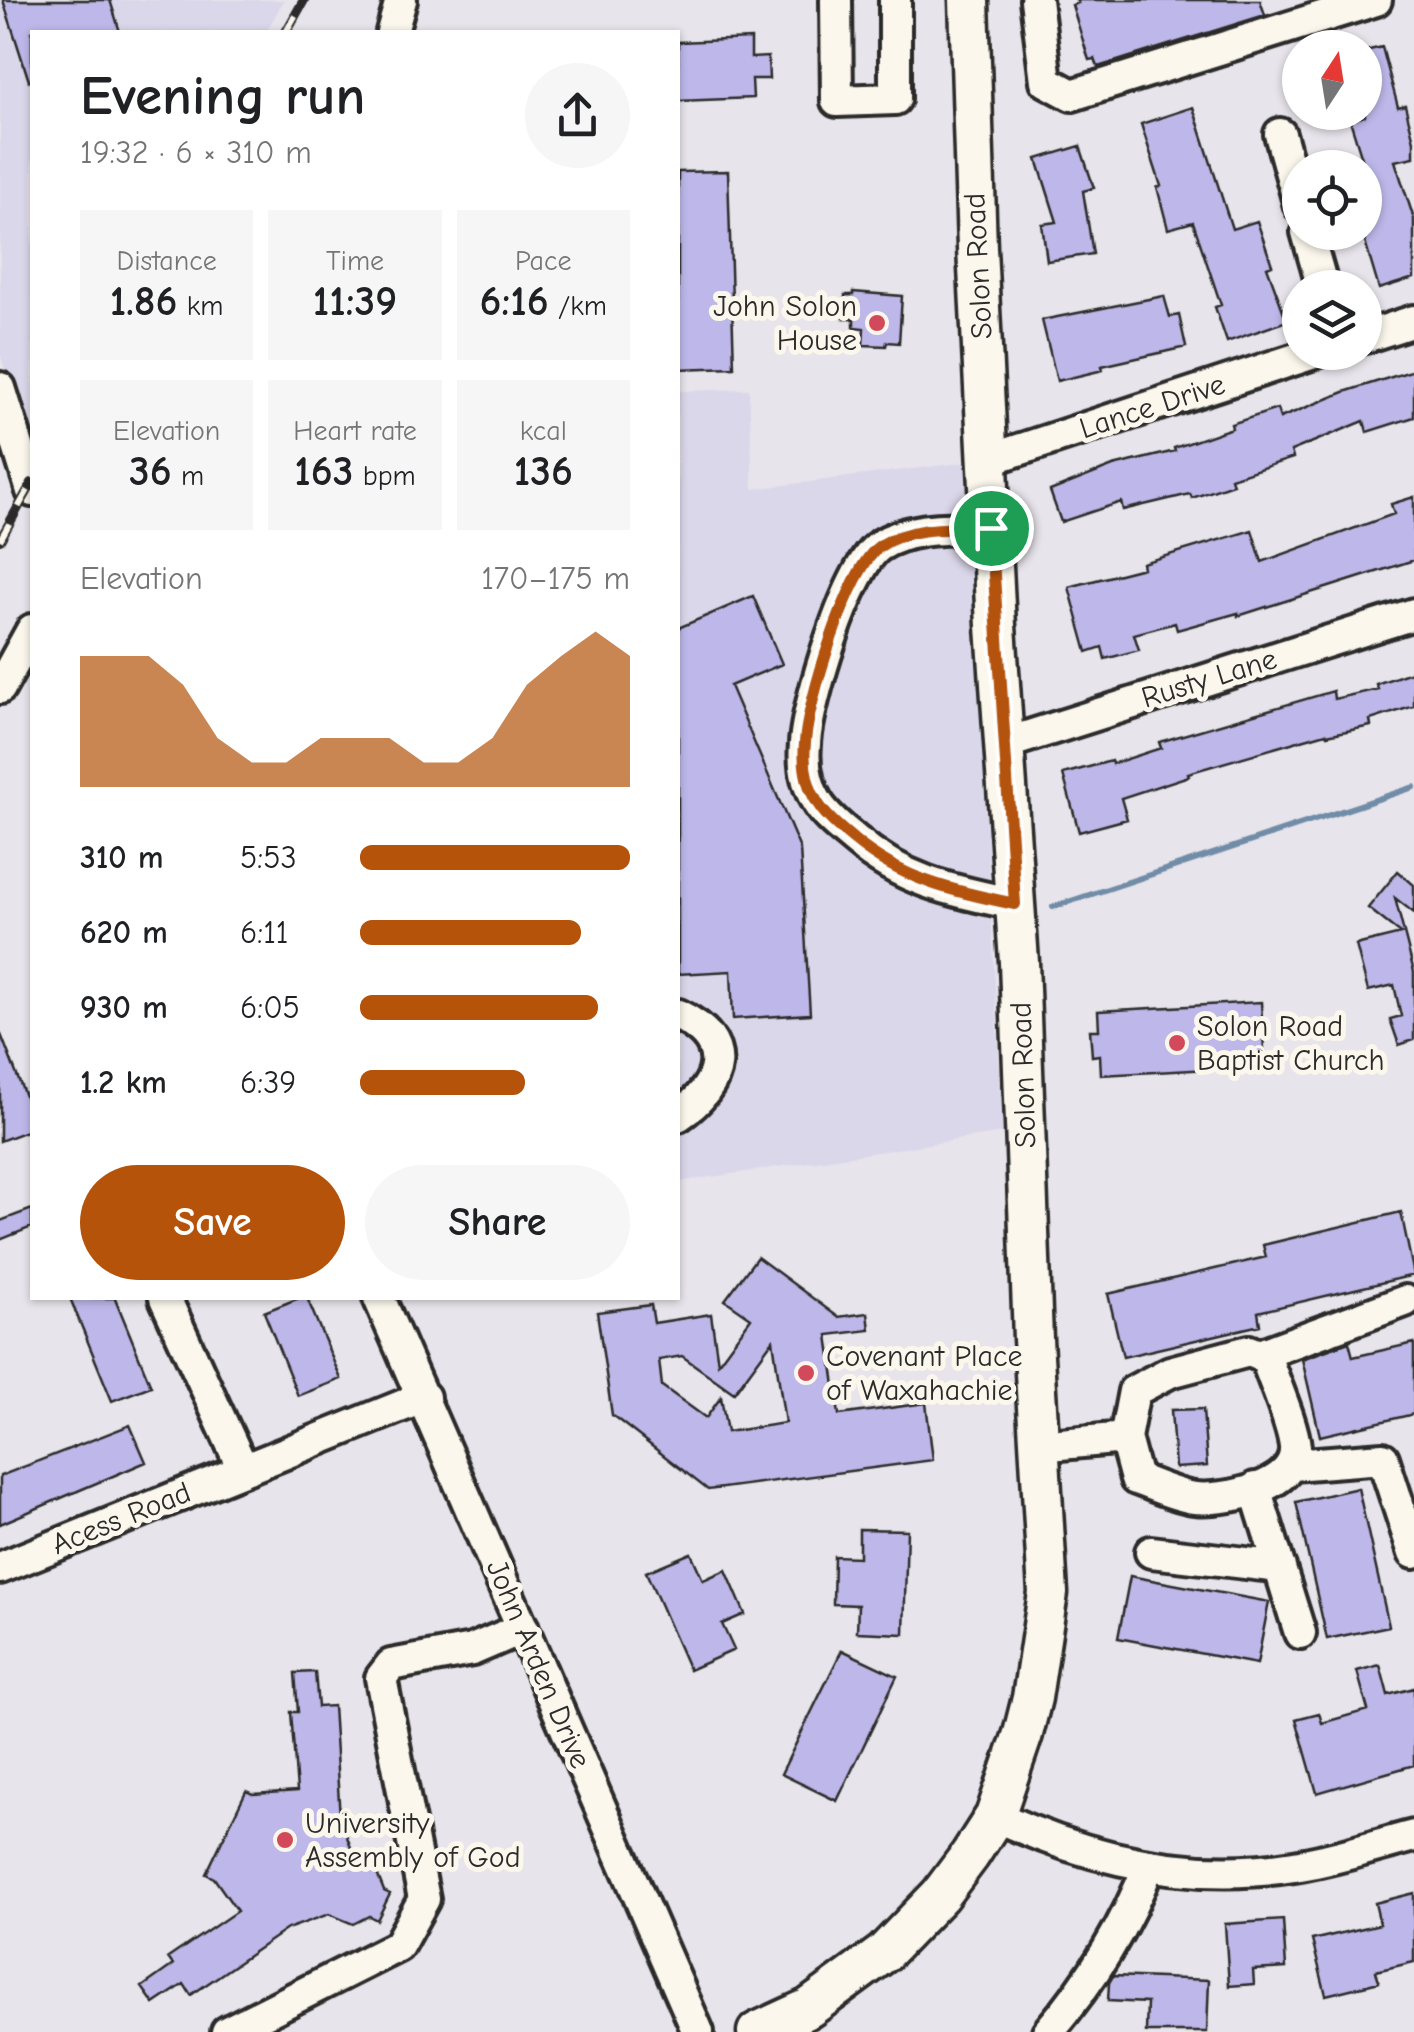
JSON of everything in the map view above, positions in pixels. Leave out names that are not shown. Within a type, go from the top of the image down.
[{"type":"main road","name":"Solon Road","points":[[757,2032],[809,2008],[884,1953],[940,1895],[995,1816],[1032,1698],[1048,1593],[1015,904],[991,528],[969,0]]},
{"type":"street","points":[[393,30],[401,0]]},
{"type":"street","points":[[836,0],[837,101],[895,99],[895,0]]},
{"type":"street","points":[[1036,0],[1046,81],[1072,95],[1376,0]]},
{"type":"street","points":[[1280,134],[1284,150]]},
{"type":"street","points":[[1382,331],[1414,321]]},
{"type":"street","name":"Lance Drive","points":[[988,460],[1282,363]]},
{"type":"street","points":[[0,388],[30,485]]},
{"type":"street","points":[[991,528],[916,532],[876,548],[850,592],[831,637],[806,730],[804,765],[818,804],[873,856],[910,877],[947,890],[1015,904]]},
{"type":"street","name":"Rusty Lane","points":[[1004,744],[1414,614]]},
{"type":"street","points":[[0,688],[30,634]]},
{"type":"street","points":[[680,1016],[705,1034],[718,1063],[714,1080],[705,1093],[680,1114]]},
{"type":"street","points":[[166,1300],[242,1470]]},
{"type":"street","name":"John Arden Drive","points":[[380,1300],[698,2032]]},
{"type":"street","points":[[1259,1355],[1405,1300]]},
{"type":"street","points":[[1249,1351],[1266,1358],[1295,1448],[1292,1465],[1276,1483],[1194,1498],[1136,1479],[1124,1438],[1134,1392],[1170,1372],[1249,1351]]},
{"type":"street","name":"Acess Road","points":[[0,1568],[424,1397]]},
{"type":"street","points":[[1040,1446],[1124,1438]]},
{"type":"street","points":[[1292,1465],[1383,1458],[1414,1553]]},
{"type":"street","points":[[1255,1488],[1300,1632]]},
{"type":"street","points":[[1151,1552],[1280,1567]]},
{"type":"street","points":[[227,2032],[398,1946],[424,1899],[381,1678],[391,1665],[472,1650],[524,1628]]},
{"type":"street","points":[[995,1816],[1091,1854],[1217,1872],[1295,1866],[1414,1836]]},
{"type":"street","points":[[1048,2032],[1074,2002],[1124,1919],[1149,1864]]},
{"type":"shaded area","points":[[0,0],[284,0],[267,30],[30,30],[30,449],[0,354]]},
{"type":"shaded area","points":[[749,389],[753,489],[967,462],[1003,1133],[680,1182],[680,391]]},
{"type":"building","points":[[3,0],[110,0],[119,30],[30,30],[29,81]]},
{"type":"building","points":[[1076,0],[1260,0],[1265,15],[1098,67],[1095,59],[1089,60],[1072,5],[1078,3]]},
{"type":"building","points":[[751,39],[751,58],[768,57],[769,79],[752,79],[753,98],[680,101],[680,42]]},
{"type":"building","points":[[1382,47],[1398,107],[1405,105],[1414,141],[1414,157],[1395,161],[1414,219],[1414,278],[1382,288],[1382,270],[1373,270],[1367,250],[1382,250],[1382,150],[1359,150],[1353,130],[1382,130]]},
{"type":"building","points":[[1193,107],[1232,229],[1257,221],[1272,265],[1267,267],[1282,308],[1282,323],[1227,342],[1215,307],[1221,305],[1193,222],[1168,229],[1157,187],[1161,186],[1141,124]]},
{"type":"building","points":[[1080,146],[1094,188],[1083,191],[1093,254],[1047,261],[1042,224],[1057,222],[1037,159]]},
{"type":"building","points":[[728,171],[734,367],[680,369],[680,172]]},
{"type":"building","name":"John Solon House","points":[[853,292],[902,296],[899,343],[863,345],[864,328],[854,327],[854,319],[844,318],[845,295]]},
{"type":"building","points":[[1164,296],[1170,317],[1179,315],[1186,347],[1102,366],[1103,370],[1057,381],[1042,320]]},
{"type":"building","points":[[1414,370],[1414,417],[1367,432],[1364,421],[1291,451],[1293,458],[1231,478],[1233,484],[1192,498],[1190,494],[1123,510],[1121,502],[1061,522],[1050,491],[1113,466],[1175,451],[1174,448],[1232,428],[1231,424],[1277,409],[1280,418]]},
{"type":"building","points":[[1414,497],[1414,560],[1238,616],[1177,630],[1175,623],[1134,634],[1139,650],[1105,659],[1102,647],[1087,652],[1069,587],[1143,568],[1142,563],[1252,530],[1262,562],[1394,514],[1391,504]]},
{"type":"building","points":[[753,596],[782,664],[730,686],[800,849],[810,1014],[733,1019],[731,971],[680,974],[680,627]]},
{"type":"building","points":[[1414,671],[1414,706],[1370,720],[1371,726],[1326,733],[1188,773],[1189,776],[1121,798],[1127,819],[1079,832],[1063,774],[1111,761],[1112,764],[1161,748],[1159,742],[1333,691],[1334,699],[1378,689],[1376,684]]},
{"type":"building","points":[[1398,871],[1414,885],[1414,913],[1395,898],[1414,972],[1414,1040],[1399,1045],[1390,1019],[1401,1016],[1394,985],[1368,991],[1356,945],[1401,934],[1368,908]]},
{"type":"building","name":"Solon Road Baptist Church","points":[[1261,1002],[1265,1066],[1101,1075],[1100,1055],[1092,1056],[1090,1030],[1099,1030],[1098,1011]]},
{"type":"building","points":[[0,1032],[30,1109],[30,1130],[0,1141]]},
{"type":"building","points":[[30,1210],[30,1228],[0,1240],[0,1221]]},
{"type":"building","points":[[1401,1212],[1414,1275],[1258,1312],[1260,1325],[1123,1357],[1108,1294],[1266,1257],[1263,1245]]},
{"type":"building","name":"Covenant Place of Waxahachie","points":[[757,1257],[838,1317],[868,1313],[870,1330],[828,1335],[839,1415],[926,1403],[933,1460],[708,1490],[612,1415],[597,1312],[651,1305],[654,1323],[711,1314],[718,1363],[751,1318],[725,1300]],"holes":[[[773,1340],[785,1423],[727,1432],[721,1397],[706,1418],[662,1386],[659,1360],[682,1356],[734,1393]]]},
{"type":"building","points":[[71,1300],[116,1300],[151,1386],[112,1401]]},
{"type":"building","points":[[294,1300],[308,1300],[341,1379],[298,1396],[264,1312]]},
{"type":"building","points":[[1349,1342],[1353,1357],[1414,1343],[1414,1414],[1320,1436],[1302,1359]]},
{"type":"building","points":[[1203,1409],[1207,1466],[1175,1468],[1171,1410]]},
{"type":"building","points":[[130,1425],[146,1462],[0,1524],[0,1476]]},
{"type":"building","points":[[1358,1488],[1389,1626],[1327,1639],[1296,1502]]},
{"type":"building","points":[[859,1529],[907,1530],[904,1634],[857,1632],[858,1605],[833,1604],[834,1556],[859,1557]]},
{"type":"building","points":[[691,1553],[703,1580],[726,1570],[745,1614],[722,1624],[734,1650],[689,1670],[646,1572]]},
{"type":"building","points":[[1130,1576],[1269,1602],[1257,1664],[1118,1638]]},
{"type":"building","points":[[842,1650],[897,1676],[837,1801],[781,1774]]},
{"type":"building","points":[[1380,1665],[1388,1695],[1414,1688],[1414,1765],[1317,1793],[1296,1719],[1319,1713],[1322,1723],[1368,1710],[1357,1671]]},
{"type":"building","name":"University Assembly of God","points":[[315,1672],[318,1707],[333,1706],[340,1818],[356,1861],[376,1871],[384,1891],[390,1894],[377,1920],[369,1916],[353,1924],[329,1914],[287,1929],[191,1995],[184,1984],[154,2004],[142,1987],[173,1965],[168,1958],[237,1911],[214,1878],[206,1874],[246,1791],[297,1791],[291,1712],[298,1712],[295,1673]]},
{"type":"building","points":[[1414,1893],[1414,1962],[1376,1971],[1379,1982],[1326,1995],[1312,1940],[1380,1924],[1375,1903]]},
{"type":"building","points":[[1283,1920],[1286,1968],[1253,1970],[1254,1984],[1229,1986],[1225,1924]]},
{"type":"building","points":[[1113,1976],[1209,1980],[1207,2032],[1146,2032],[1147,2003],[1108,2001]]},
{"type":"waterway","points":[[1053,907],[1414,787]]},
{"type":"railway","points":[[287,30],[304,0]]},
{"type":"railway","points":[[0,540],[30,487]]},
{"type":"place","name":"John Solon House","points":[[877,323]]},
{"type":"place","name":"Solon Road Baptist Church","points":[[1177,1043]]},
{"type":"place","name":"Covenant Place of Waxahachie","points":[[806,1373]]},
{"type":"place","name":"University Assembly of God","points":[[285,1840]]},
{"type":"route","points":[[991,528],[1015,904],[947,890],[910,877],[873,856],[818,804],[804,765],[806,730],[831,637],[860,571],[876,548],[916,532],[991,528]]}]
